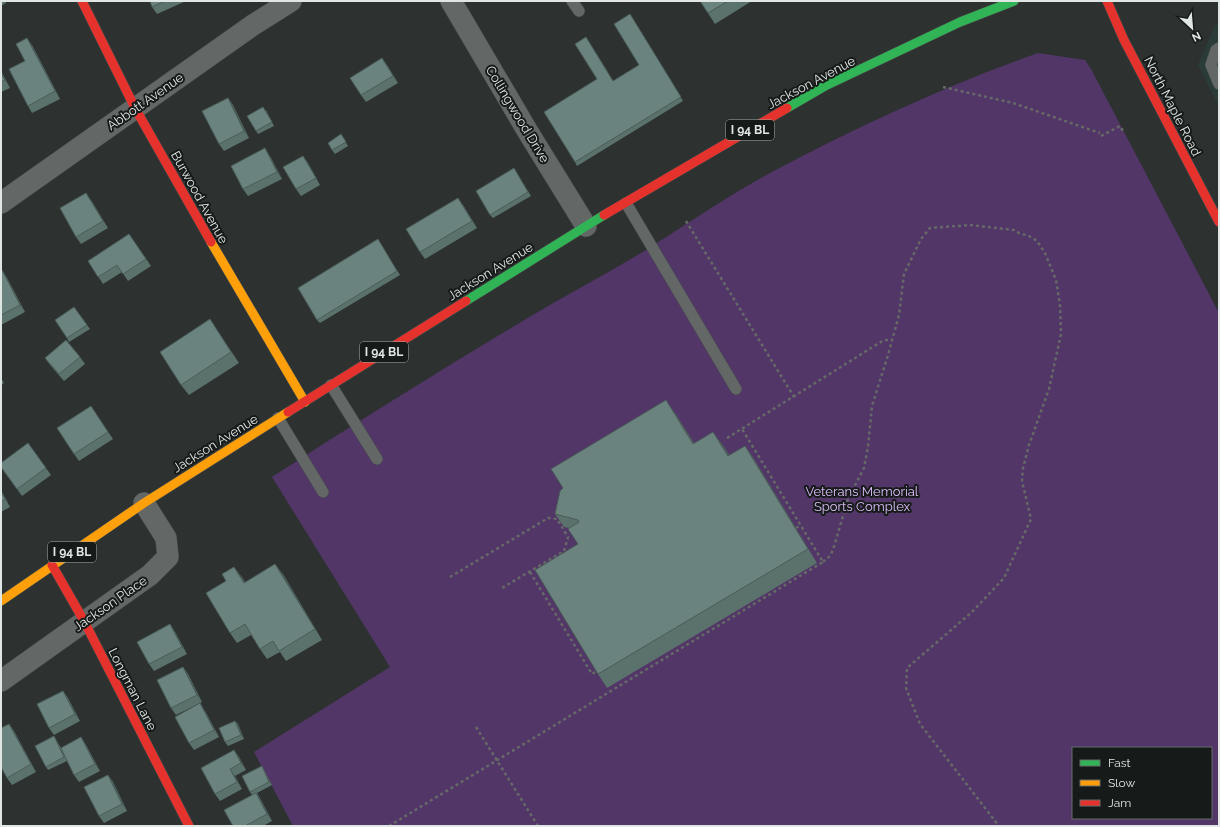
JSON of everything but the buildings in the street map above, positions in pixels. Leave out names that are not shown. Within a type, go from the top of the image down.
[{"type":"main road","name":"Burwood Avenue","points":[[82,1],[135,108],[237,288],[305,402]]},
{"type":"main road","name":"Jackson Avenue","points":[[1,601],[144,503],[586,226],[825,86],[960,22],[1014,1]]},
{"type":"main road","name":"North Maple Road","points":[[1107,1],[1124,40],[1219,222]]},
{"type":"main road","name":"Longman Lane","points":[[52,565],[84,621],[189,826]]},
{"type":"street","name":"Abbott Avenue","points":[[1,203],[254,25],[291,1]]},
{"type":"street","name":"Collingwood Drive","points":[[451,1],[528,132],[586,226]]},
{"type":"street","name":"Jackson Place","points":[[1,681],[150,575],[168,557],[166,538],[144,503]]},
{"type":"lane","points":[[572,1],[579,11]]},
{"type":"lane","points":[[1219,48],[1216,50],[1211,65],[1219,84]]},
{"type":"lane","points":[[626,203],[736,389]]},
{"type":"lane","points":[[331,385],[377,458]]},
{"type":"lane","points":[[278,418],[323,492]]},
{"type":"path","points":[[943,87],[1013,103],[1101,134],[1120,126],[1123,131]]},
{"type":"path","points":[[686,221],[794,397]]},
{"type":"path","points":[[389,826],[823,562],[830,556],[848,499],[864,468],[868,447],[872,406],[892,340],[898,315],[904,274],[921,239],[930,228],[970,225],[1014,230],[1019,234],[1029,236],[1037,241],[1045,253],[1056,280],[1060,305],[1061,334],[1049,389],[1029,445],[1023,468],[1022,481],[1031,519],[1004,578],[972,612],[907,668],[906,688],[920,724],[999,826]]},
{"type":"path","points":[[727,438],[884,340],[892,340]]},
{"type":"path","points":[[742,429],[823,562]]},
{"type":"path","points":[[768,482],[773,479]]},
{"type":"path","points":[[450,576],[548,518],[557,519],[562,517]]},
{"type":"path","points":[[557,519],[568,537]]},
{"type":"path","points":[[796,528],[801,525]]},
{"type":"path","points":[[502,588],[564,551],[568,537],[573,534]]},
{"type":"path","points":[[556,556],[559,561]]},
{"type":"path","points":[[530,572],[592,674],[597,671]]},
{"type":"path","points":[[476,727],[538,826]]},
{"type":"shaded area","points":[[1219,24],[1219,106],[1198,65],[1215,25]]},
{"type":"green space","name":"Veterans Memorial Sports Complex","points":[[1038,53],[1085,60],[1219,313],[1219,826],[293,826],[254,752],[390,667],[272,477],[462,358],[641,253],[755,181],[870,123],[970,79]]},
{"type":"traffic: fast","points":[[787,108],[825,86],[960,22],[1014,1]]},
{"type":"traffic: fast","points":[[466,301],[604,215]]},
{"type":"traffic: slow","points":[[211,242],[305,402]]},
{"type":"traffic: slow","points":[[1,601],[144,503],[288,412]]},
{"type":"traffic: jam","points":[[82,1],[135,108],[211,242]]},
{"type":"traffic: jam","points":[[1107,1],[1124,40],[1219,222]]},
{"type":"traffic: jam","points":[[604,215],[787,108]]},
{"type":"traffic: jam","points":[[288,412],[466,301]]},
{"type":"traffic: jam","points":[[52,565],[84,621],[189,826]]}]
